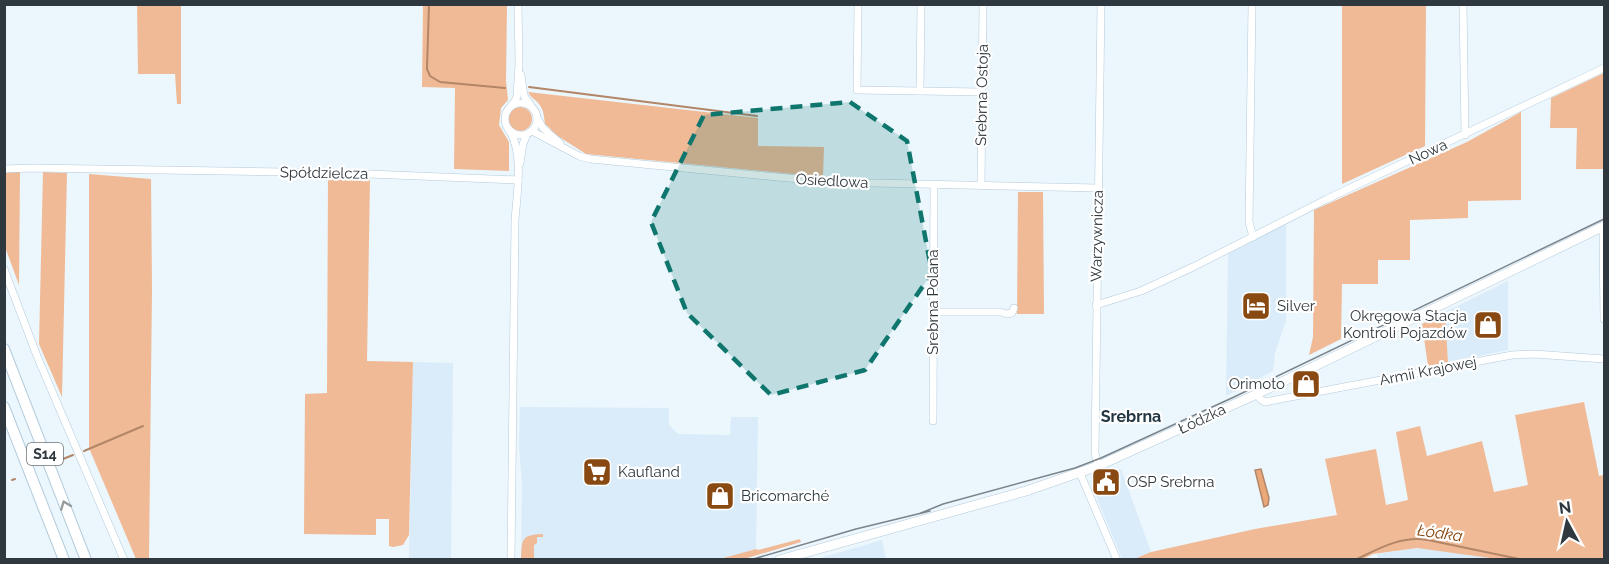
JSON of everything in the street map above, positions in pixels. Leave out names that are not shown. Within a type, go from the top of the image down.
[{"type":"highway","name":"S14","points":[[4,349],[86,560]]},
{"type":"highway","name":"S14","points":[[4,407],[64,560]]},
{"type":"main road","name":"Łódzka","points":[[779,560],[1026,491],[1098,466],[1257,394],[1604,227]]},
{"type":"street","points":[[518,4],[517,96],[505,118],[516,144],[518,177]]},
{"type":"street","points":[[858,4],[857,90],[982,92]]},
{"type":"street","points":[[920,91],[921,4]]},
{"type":"street","name":"Srebrna Ostoja","points":[[981,185],[983,4]]},
{"type":"street","name":"Warzywnicza","points":[[1098,466],[1095,456],[1101,4]]},
{"type":"street","points":[[1252,4],[1249,222],[1252,237]]},
{"type":"street","points":[[1462,4],[1465,135]]},
{"type":"street","points":[[512,560],[515,219],[524,138],[537,124],[532,107],[524,96],[519,64]]},
{"type":"street","name":"Nowa","points":[[1096,305],[1141,291],[1327,199],[1605,68]]},
{"type":"street","points":[[511,106],[524,103],[532,107]]},
{"type":"street","name":"Osiedlowa","points":[[537,118],[543,128],[569,150]]},
{"type":"street","points":[[509,130],[519,135],[530,133]]},
{"type":"street","name":"Osiedlowa","points":[[530,133],[583,157],[789,179],[830,182],[1098,188]]},
{"type":"street","points":[[522,148],[530,140],[543,138]]},
{"type":"street","name":"Spółdzielcza","points":[[4,169],[518,177]]},
{"type":"street","name":"Srebrna Polana","points":[[933,421],[934,184]]},
{"type":"street","points":[[1604,227],[1605,320]]},
{"type":"street","points":[[4,269],[37,356],[124,560]]},
{"type":"street","points":[[932,312],[1000,312],[1007,314],[1012,313],[1014,308]]},
{"type":"street","name":"Armii Krajowej","points":[[1257,394],[1265,402],[1512,355],[1605,358]]},
{"type":"street","points":[[1080,473],[1117,560]]},
{"type":"highlighted area","points":[[850,102],[907,141],[932,273],[865,370],[771,395],[687,313],[651,222],[704,115]]},
{"type":"shaded area","points":[[137,5],[181,5],[181,104],[177,104],[175,74],[138,74]]},
{"type":"shaded area","points":[[423,5],[507,5],[508,100],[501,108],[499,125],[509,142],[509,171],[454,169],[455,88],[422,87]]},
{"type":"shaded area","points":[[1342,5],[1426,5],[1425,146],[1342,184]]},
{"type":"shaded area","points":[[1604,73],[1604,169],[1576,169],[1577,128],[1550,128],[1551,98]]},
{"type":"shaded area","points":[[528,92],[758,118],[758,146],[824,147],[823,177],[586,154],[550,131],[551,129],[545,124],[541,106]]},
{"type":"shaded area","points":[[520,107],[528,111],[532,119],[528,127],[520,131],[512,127],[508,119],[512,111]]},
{"type":"shaded area","points":[[1521,112],[1521,200],[1468,201],[1468,218],[1410,220],[1410,260],[1378,260],[1378,284],[1342,284],[1341,339],[1309,355],[1313,337],[1314,210],[1467,142]]},
{"type":"shaded area","points":[[5,172],[20,172],[19,285],[5,247]]},
{"type":"shaded area","points":[[43,172],[67,173],[62,397],[39,344]]},
{"type":"shaded area","points":[[89,174],[151,179],[149,559],[136,559],[89,448]]},
{"type":"shaded area","points":[[328,179],[370,179],[367,361],[413,362],[409,535],[403,545],[393,547],[389,546],[389,519],[376,519],[376,535],[304,534],[305,394],[327,393]]},
{"type":"shaded area","points":[[1018,192],[1043,192],[1044,314],[1017,314]]},
{"type":"shaded area","name":"Silver","points":[[1286,224],[1286,321],[1275,353],[1273,371],[1226,396],[1228,254]]},
{"type":"shaded area","name":"Okręgowa Stacja Kontroli Pojazdów","points":[[1508,281],[1508,350],[1448,362],[1445,312]]},
{"type":"shaded area","points":[[1445,312],[1448,362],[1428,366],[1422,324]]},
{"type":"shaded area","points":[[413,362],[453,363],[451,559],[409,559]]},
{"type":"shaded area","points":[[1584,402],[1599,476],[1604,475],[1604,559],[1497,559],[1417,548],[1373,554],[1361,560],[1134,559],[1151,552],[1255,529],[1337,515],[1325,459],[1376,449],[1386,505],[1408,500],[1396,432],[1420,426],[1427,456],[1482,441],[1494,492],[1528,485],[1515,415]]},
{"type":"shaded area","points":[[520,407],[669,408],[669,425],[678,434],[730,435],[731,417],[758,417],[756,549],[720,560],[521,559]]},
{"type":"shaded area","points":[[1121,469],[1151,552],[1134,559],[1122,559],[1090,481]]},
{"type":"shaded area","points":[[1261,469],[1269,498],[1268,505],[1264,507],[1255,470]]},
{"type":"shaded area","points":[[543,534],[543,537],[537,537],[537,543],[534,545],[534,559],[521,559],[524,539]]},
{"type":"shaded area","points":[[800,539],[801,542],[744,559],[720,559],[756,549]]},
{"type":"shaded area","points":[[882,540],[886,559],[814,560]]},
{"type":"shaded area","points":[[1417,548],[1497,559],[1379,560],[1377,554]]},
{"type":"waterway","points":[[429,4],[427,69],[430,76],[440,82],[505,88]]},
{"type":"waterway","points":[[529,87],[757,116]]},
{"type":"waterway","points":[[84,451],[143,426]]},
{"type":"waterway","points":[[63,459],[73,455]]},
{"type":"waterway","name":"Łódka","points":[[1355,560],[1390,544],[1409,539],[1428,540],[1524,560]]},
{"type":"tram line","points":[[921,513],[943,504],[1075,468],[1101,458],[1234,397],[1604,219]]},
{"type":"tram line","points":[[750,560],[856,529],[930,511]]},
{"type":"place","name":"Silver","points":[[1256,306]]},
{"type":"place","name":"Okręgowa Stacja Kontroli Pojazdów","points":[[1488,325]]},
{"type":"place","name":"Orimoto","points":[[1306,384]]},
{"type":"place","name":"Kaufland","points":[[597,472]]},
{"type":"place","name":"OSP Srebrna","points":[[1106,482]]},
{"type":"place","name":"Bricomarché","points":[[720,496]]},
{"type":"district","name":"Srebrna","points":[[1131,416]]}]
